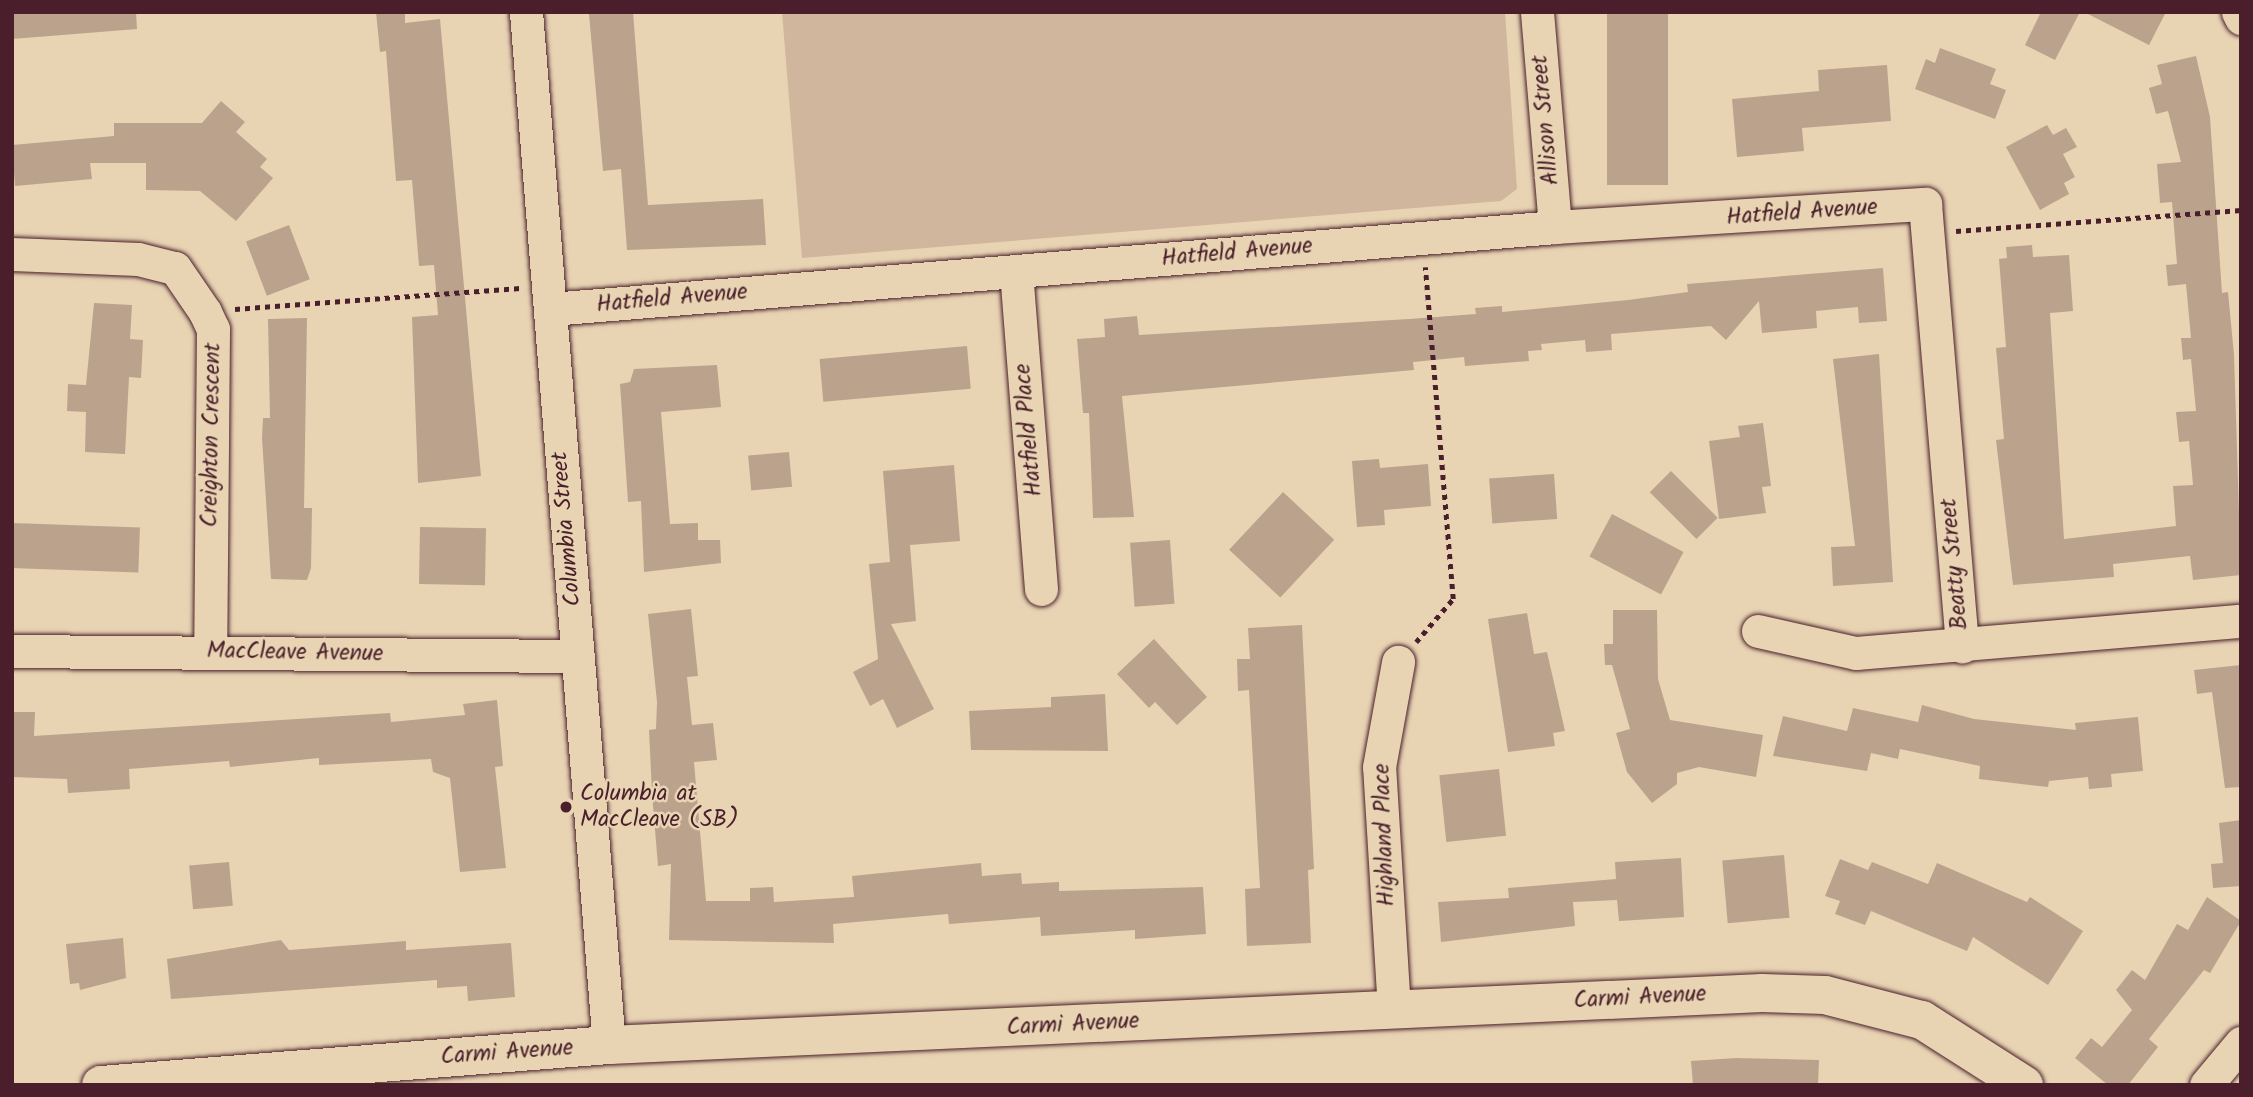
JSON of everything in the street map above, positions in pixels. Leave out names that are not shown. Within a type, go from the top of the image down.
[{"type":"street","name":"Columbia Street","points":[[526,12],[609,1045]]},
{"type":"street","name":"Allison Street","points":[[1537,12],[1555,227]]},
{"type":"street","points":[[2238,12],[2241,18]]},
{"type":"street","name":"Hatfield Avenue","points":[[548,295],[1016,271],[1555,227],[1926,218]]},
{"type":"street","name":"Beatty Street","points":[[1926,218],[1962,646],[2241,621]]},
{"type":"street","name":"Creighton Crescent","points":[[12,254],[138,259],[175,268],[214,329],[209,652]]},
{"type":"street","name":"Hatfield Place","points":[[1016,271],[1041,589]]},
{"type":"street","points":[[1758,631],[1856,653],[1962,646]]},
{"type":"street","name":"MacCleave Avenue","points":[[12,651],[577,656]]},
{"type":"street","name":"Highland Place","points":[[1394,1010],[1379,767],[1398,662]]},
{"type":"street","name":"Carmi Avenue","points":[[101,1085],[609,1045],[1762,993],[1825,995],[1922,1020],[2024,1085]]},
{"type":"street","points":[[2206,1085],[2241,1043]]},
{"type":"path","points":[[1926,218],[2241,209]]},
{"type":"path","points":[[1398,662],[1453,600],[1423,238]]},
{"type":"path","points":[[205,312],[523,288],[548,295]]},
{"type":"shaded area","points":[[782,12],[1505,12],[1517,189],[1501,201],[802,258]]},
{"type":"building","points":[[12,12],[136,12],[137,29],[12,39]]},
{"type":"building","points":[[376,12],[405,12],[405,23],[440,19],[481,476],[418,483],[412,317],[438,315],[434,265],[419,266],[412,180],[396,181],[386,51],[380,52]]},
{"type":"building","points":[[633,12],[648,205],[763,199],[766,245],[627,250],[621,169],[603,171],[589,14]]},
{"type":"building","points":[[1607,12],[1668,12],[1668,185],[1607,185]]},
{"type":"building","points":[[2041,12],[2080,12],[2055,60],[2025,45]]},
{"type":"building","points":[[2084,12],[2166,12],[2149,45]]},
{"type":"building","points":[[1940,48],[1996,69],[1990,84],[2006,90],[1995,119],[1915,89],[1926,59],[1935,63]]},
{"type":"building","points":[[2196,56],[2210,117],[2222,293],[2228,292],[2234,355],[2241,575],[2193,580],[2190,556],[2113,564],[2114,577],[2013,585],[1996,440],[2004,439],[1996,348],[2006,347],[1999,259],[2007,258],[2006,247],[2032,245],[2033,257],[2069,255],[2073,311],[2050,313],[2064,539],[2176,526],[2173,486],[2193,485],[2189,441],[2179,442],[2176,412],[2196,411],[2191,359],[2183,360],[2181,338],[2191,338],[2186,284],[2168,286],[2166,265],[2177,264],[2172,202],[2160,203],[2157,164],[2181,162],[2168,111],[2156,114],[2149,88],[2162,84],[2157,65]]},
{"type":"building","points":[[1887,65],[1891,121],[1802,128],[1804,151],[1737,157],[1732,99],[1819,91],[1818,70]]},
{"type":"building","points":[[221,101],[245,122],[236,132],[267,159],[260,167],[273,178],[236,221],[200,191],[146,190],[146,163],[90,163],[92,179],[15,186],[12,145],[114,136],[114,123],[202,123]]},
{"type":"building","points":[[2047,125],[2053,135],[2066,128],[2077,147],[2063,154],[2075,177],[2064,183],[2069,194],[2040,210],[2006,147]]},
{"type":"building","points":[[289,225],[310,279],[267,296],[246,241]]},
{"type":"building","points":[[1883,268],[1887,321],[1859,323],[1858,307],[1816,311],[1817,328],[1762,333],[1759,301],[1726,340],[1711,326],[1611,334],[1612,350],[1586,352],[1585,340],[1541,344],[1542,350],[1528,351],[1529,361],[1465,366],[1464,357],[1413,362],[1414,370],[1122,396],[1134,517],[1093,518],[1089,413],[1083,413],[1077,339],[1105,337],[1104,319],[1137,316],[1139,335],[1409,319],[1476,314],[1475,308],[1502,306],[1502,312],[1628,300],[1688,292],[1687,284]]},
{"type":"building","points":[[94,303],[132,305],[130,339],[143,340],[141,378],[129,377],[125,454],[85,452],[86,412],[67,411],[68,384],[86,385]]},
{"type":"building","points":[[307,318],[304,508],[312,508],[311,568],[307,580],[271,579],[262,438],[263,418],[270,418],[268,319]]},
{"type":"building","points":[[967,346],[971,389],[823,402],[820,359]]},
{"type":"building","points":[[1879,354],[1893,582],[1833,586],[1831,547],[1855,546],[1833,359]]},
{"type":"building","points":[[717,365],[721,407],[661,412],[670,524],[698,523],[698,540],[720,540],[721,563],[644,572],[641,501],[628,502],[620,384],[630,382],[634,369]]},
{"type":"building","points":[[1763,423],[1771,486],[1762,487],[1766,513],[1719,519],[1709,441],[1740,437],[1738,426]]},
{"type":"building","points":[[789,452],[792,487],[751,490],[748,456]]},
{"type":"building","points":[[1379,459],[1380,468],[1428,464],[1431,506],[1384,510],[1385,525],[1357,527],[1352,461]]},
{"type":"building","points":[[954,465],[960,541],[910,545],[916,621],[891,624],[934,709],[897,728],[883,699],[870,706],[853,672],[878,659],[869,564],[890,562],[883,471]]},
{"type":"building","points":[[1671,471],[1718,518],[1696,539],[1650,492]]},
{"type":"building","points":[[1554,474],[1557,519],[1492,523],[1489,479]]},
{"type":"building","points":[[1283,492],[1334,540],[1280,598],[1229,550]]},
{"type":"building","points":[[1612,514],[1684,552],[1661,594],[1589,556]]},
{"type":"building","points":[[12,523],[140,527],[138,572],[12,568]]},
{"type":"building","points":[[420,527],[486,528],[485,585],[419,584]]},
{"type":"building","points":[[1170,540],[1174,604],[1135,607],[1130,543]]},
{"type":"building","points":[[691,609],[698,676],[687,677],[692,725],[713,723],[717,760],[694,762],[706,901],[750,901],[750,888],[773,887],[774,902],[854,897],[852,876],[981,863],[982,876],[1021,873],[1022,884],[1059,882],[1059,891],[1203,887],[1206,934],[1135,939],[1135,930],[1041,936],[1040,917],[949,924],[948,914],[833,924],[834,943],[669,940],[671,864],[658,866],[652,793],[649,730],[656,729],[657,702],[648,614]]},
{"type":"building","points":[[1613,610],[1657,610],[1658,679],[1670,720],[1763,735],[1756,777],[1699,767],[1677,773],[1677,784],[1652,803],[1627,772],[1616,733],[1630,729],[1612,665],[1605,665],[1604,644],[1613,644]]},
{"type":"building","points":[[1527,613],[1534,654],[1547,652],[1565,731],[1553,733],[1555,746],[1508,752],[1488,619]]},
{"type":"building","points":[[1302,625],[1314,869],[1308,870],[1311,943],[1247,946],[1245,889],[1260,888],[1249,690],[1238,691],[1237,659],[1250,659],[1248,628]]},
{"type":"building","points":[[1154,639],[1207,697],[1177,725],[1155,702],[1149,708],[1117,674]]},
{"type":"building","points":[[2241,665],[2241,787],[2225,788],[2212,692],[2197,694],[2194,670]]},
{"type":"building","points":[[1105,694],[1108,751],[971,750],[969,711],[1051,707],[1051,697]]},
{"type":"building","points":[[497,700],[503,766],[495,767],[506,868],[460,872],[450,778],[433,772],[431,759],[319,765],[319,758],[230,767],[229,761],[129,769],[130,789],[68,793],[67,779],[12,777],[12,712],[35,712],[34,736],[390,713],[391,722],[465,715],[463,704]]},
{"type":"building","points":[[1922,705],[1974,719],[2076,730],[2075,723],[2138,717],[2143,771],[2111,774],[2112,787],[2089,789],[2088,777],[2049,781],[2048,787],[1979,779],[1980,766],[1900,749],[1898,759],[1871,753],[1867,771],[1773,756],[1783,716],[1847,731],[1853,708],[1918,722]]},
{"type":"building","points":[[1499,769],[1506,836],[1446,842],[1439,775]]},
{"type":"building","points":[[2241,820],[2241,886],[2213,888],[2211,864],[2223,863],[2219,823]]},
{"type":"building","points":[[1784,855],[1789,918],[1728,923],[1722,860]]},
{"type":"building","points":[[1681,858],[1684,917],[1619,921],[1617,900],[1573,902],[1575,926],[1441,942],[1438,902],[1509,898],[1508,888],[1616,879],[1615,862]]},
{"type":"building","points":[[1840,859],[1868,870],[1872,862],[1928,884],[1937,863],[2027,902],[2030,897],[2083,931],[2048,985],[1973,937],[1967,951],[1871,911],[1865,925],[1835,914],[1840,901],[1825,896]]},
{"type":"building","points":[[229,862],[233,906],[193,909],[189,865]]},
{"type":"building","points":[[2207,897],[2241,921],[2210,973],[2204,970],[2149,1039],[2158,1047],[2128,1085],[2108,1085],[2075,1058],[2091,1038],[2102,1047],[2132,1010],[2116,990],[2132,970],[2145,980],[2177,924],[2188,930]]},
{"type":"building","points":[[123,938],[126,978],[80,990],[79,983],[70,984],[66,944]]},
{"type":"building","points":[[281,940],[289,950],[406,941],[406,950],[511,943],[515,997],[468,1001],[467,986],[437,988],[437,980],[171,999],[167,959]]},
{"type":"building","points":[[1736,1058],[1819,1060],[1818,1085],[1693,1085],[1691,1061]]},
{"type":"place","name":"Columbia at MacCleave (SB)","points":[[566,807]]}]
